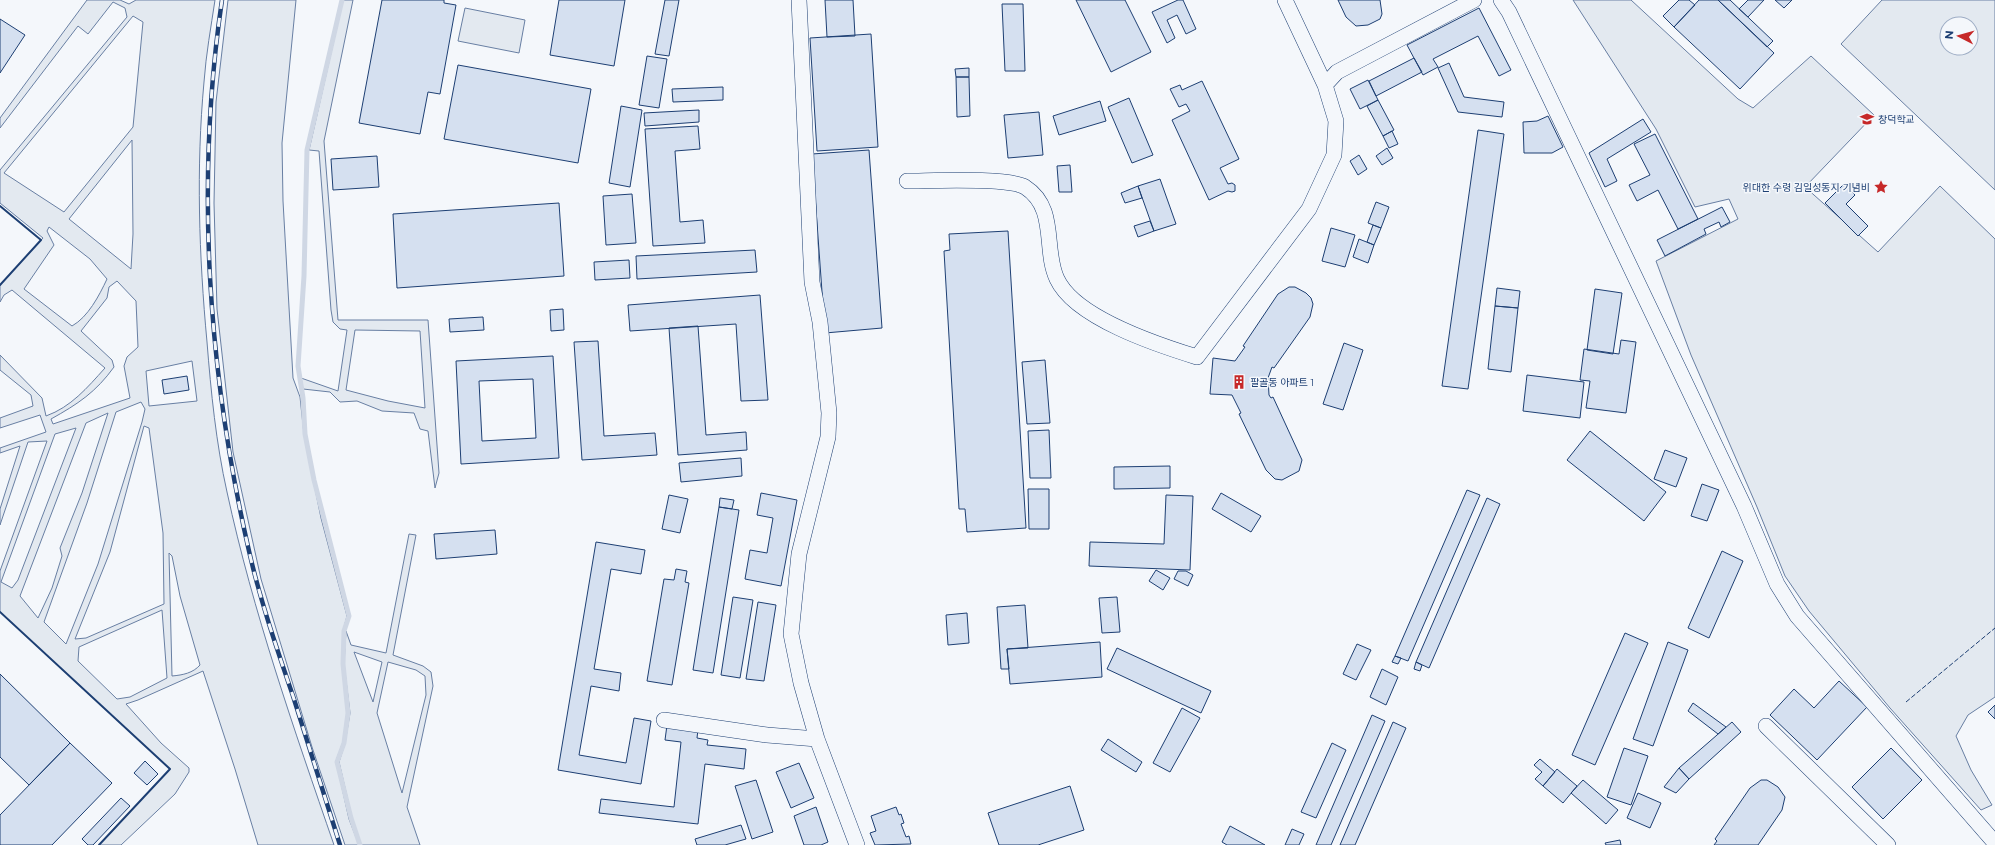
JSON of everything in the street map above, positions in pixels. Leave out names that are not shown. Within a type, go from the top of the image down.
[{"type":"street","points":[[799,0],[812,282],[820,322],[829,413],[828,437],[799,554],[791,634],[801,683],[816,739],[857,845]]},
{"type":"street","points":[[908,181],[1004,182],[1024,186],[1036,196],[1049,227],[1051,258],[1057,279],[1072,300],[1099,318],[1151,342],[1197,357],[1309,210],[1334,155],[1336,121],[1325,85],[1285,0]]},
{"type":"street","points":[[1325,85],[1337,72],[1474,0]]},
{"type":"street","points":[[1501,0],[1509,12],[1744,506],[1777,584],[1797,616],[1995,843]]},
{"type":"street","points":[[664,720],[767,735],[816,739]]},
{"type":"street","points":[[1766,726],[1888,845]]},
{"type":"shaded area","points":[[87,0],[120,0],[129,4],[136,0],[215,0],[205,72],[199,179],[200,245],[204,310],[214,417],[223,474],[237,537],[249,581],[289,714],[334,845],[258,845],[203,671],[126,704],[161,743],[189,768],[189,772],[175,794],[121,845],[99,845],[170,769],[0,612],[0,571],[47,441],[28,442],[0,525],[0,509],[20,446],[0,453],[0,448],[46,432],[40,415],[0,428],[0,418],[33,406],[31,395],[0,370],[0,355],[42,398],[46,416],[63,408],[71,402],[85,390],[105,368],[12,290],[4,295],[0,302],[0,285],[43,238],[0,203],[0,170],[127,17],[125,8],[113,2],[88,34],[78,26],[0,128],[0,118]],"holes":[[[133,16],[143,22],[133,127],[64,212],[4,173]],[[132,140],[133,234],[131,269],[69,219]],[[49,227],[90,259],[107,279],[97,299],[88,312],[72,326],[24,289],[54,245],[47,231]],[[117,281],[136,301],[138,347],[127,357],[124,366],[130,398],[53,424],[51,419],[86,397],[100,384],[114,367],[112,360],[81,331],[107,298],[109,287]],[[192,361],[197,401],[149,406],[146,371]],[[141,402],[145,409],[142,422],[98,564],[66,644],[44,622],[87,503],[116,412]],[[108,413],[82,493],[60,548],[62,556],[52,588],[38,618],[20,596],[86,423]],[[144,426],[149,428],[163,533],[164,604],[86,638],[75,639],[110,552]],[[76,428],[18,580],[12,588],[1,582],[55,434]],[[169,553],[172,556],[180,596],[200,665],[191,672],[172,676]],[[162,610],[167,678],[130,697],[117,699],[78,661],[79,647]]]},
{"type":"shaded area","points":[[228,0],[296,0],[282,143],[283,201],[293,378],[300,397],[304,434],[321,518],[347,616],[343,631],[342,665],[347,712],[343,742],[336,761],[349,819],[359,845],[345,845],[312,747],[261,579],[233,452],[217,309],[214,203],[216,102]]},
{"type":"shaded area","points":[[343,0],[353,0],[324,141],[338,320],[428,320],[439,473],[435,488],[428,431],[420,429],[414,413],[382,411],[357,401],[340,402],[330,392],[303,389],[301,378],[338,391],[347,330],[340,329],[333,322],[319,151],[309,150]],"holes":[[[355,330],[420,331],[425,408],[388,401],[346,390]]]},
{"type":"shaded area","points":[[1573,0],[1631,0],[1738,99],[1753,108],[1811,56],[1874,115],[1805,187],[1878,252],[1940,186],[1995,239],[1995,697],[1968,715],[1956,736],[1971,770],[1992,805],[1981,810],[1890,708],[1809,611],[1785,576],[1757,507],[1691,355],[1656,261],[1738,219],[1729,199],[1695,207],[1656,129]]},
{"type":"shaded area","points":[[1882,0],[1995,0],[1995,190],[1841,44]]},
{"type":"shaded area","points":[[465,8],[525,20],[519,53],[458,41]]},
{"type":"shaded area","points":[[409,534],[416,535],[393,655],[423,666],[431,672],[433,686],[407,807],[420,845],[361,845],[352,818],[339,762],[345,743],[350,713],[344,664],[346,631],[351,645],[386,653]],"holes":[[[354,652],[382,662],[373,702]],[[388,662],[416,670],[425,676],[426,695],[402,793],[377,713]]]},
{"type":"building","points":[[382,0],[444,0],[444,3],[456,5],[440,94],[428,92],[420,134],[359,123]]},
{"type":"building","points":[[559,0],[625,0],[614,66],[550,55]]},
{"type":"building","points":[[665,0],[679,0],[669,56],[655,54]]},
{"type":"building","points":[[825,0],[853,0],[855,36],[827,37]]},
{"type":"building","points":[[1076,0],[1125,0],[1151,52],[1111,72]]},
{"type":"building","points":[[1178,0],[1183,0],[1196,29],[1186,34],[1177,15],[1167,20],[1175,38],[1167,43],[1152,12]]},
{"type":"building","points":[[1338,0],[1380,0],[1382,14],[1380,19],[1368,25],[1356,26],[1346,17]]},
{"type":"building","points":[[1679,0],[1689,0],[1695,5],[1674,27],[1663,16]]},
{"type":"building","points":[[1699,0],[1718,0],[1774,53],[1740,89],[1674,27]]},
{"type":"building","points":[[1718,0],[1730,0],[1773,41],[1767,47]]},
{"type":"building","points":[[1748,0],[1764,0],[1748,17],[1739,9]]},
{"type":"building","points":[[1775,0],[1792,0],[1784,8]]},
{"type":"building","points":[[1002,4],[1023,4],[1025,71],[1005,71]]},
{"type":"building","points":[[1479,8],[1511,70],[1499,76],[1478,36],[1433,59],[1438,67],[1423,75],[1407,45]]},
{"type":"building","points":[[0,19],[25,35],[0,73]]},
{"type":"building","points":[[871,34],[878,147],[817,151],[810,38]]},
{"type":"building","points":[[647,56],[667,59],[659,108],[639,105]]},
{"type":"building","points":[[1414,58],[1422,72],[1376,96],[1369,81]]},
{"type":"building","points":[[1449,63],[1464,97],[1504,102],[1502,117],[1458,112],[1438,68]]},
{"type":"building","points":[[458,65],[591,89],[578,163],[444,139]]},
{"type":"building","points":[[969,68],[969,77],[956,77],[955,69]]},
{"type":"building","points":[[956,77],[969,77],[970,116],[957,117]]},
{"type":"building","points":[[1368,80],[1378,100],[1360,109],[1350,89]]},
{"type":"building","points":[[1202,81],[1239,159],[1220,168],[1228,184],[1232,183],[1235,185],[1235,191],[1228,191],[1209,200],[1172,120],[1190,111],[1186,104],[1179,107],[1170,89],[1180,85],[1182,90]]},
{"type":"building","points":[[723,87],[723,100],[673,102],[672,89]]},
{"type":"building","points":[[1129,98],[1153,155],[1132,163],[1108,107]]},
{"type":"building","points":[[1378,100],[1394,130],[1383,136],[1367,106]]},
{"type":"building","points":[[1100,101],[1106,121],[1059,135],[1053,116]]},
{"type":"building","points":[[621,106],[642,110],[630,187],[609,183]]},
{"type":"building","points":[[699,110],[699,122],[645,126],[644,113]]},
{"type":"building","points":[[1039,112],[1043,155],[1008,158],[1004,115]]},
{"type":"building","points":[[1548,116],[1563,147],[1552,153],[1524,153],[1523,122],[1537,121]]},
{"type":"building","points":[[1643,119],[1651,132],[1607,159],[1617,181],[1605,187],[1589,153]]},
{"type":"building","points":[[698,126],[700,149],[675,151],[680,222],[703,220],[705,243],[653,246],[645,129]]},
{"type":"building","points":[[1478,130],[1504,134],[1468,389],[1442,386]]},
{"type":"building","points":[[1392,131],[1398,144],[1389,148],[1383,136]]},
{"type":"building","points":[[1655,134],[1698,219],[1678,229],[1658,190],[1637,201],[1629,185],[1650,175],[1634,144]]},
{"type":"building","points":[[1387,148],[1393,158],[1382,165],[1376,156]]},
{"type":"building","points":[[869,150],[882,328],[825,333],[812,154]]},
{"type":"building","points":[[1359,155],[1367,169],[1358,175],[1350,161]]},
{"type":"building","points":[[377,156],[379,187],[333,190],[331,159]]},
{"type":"building","points":[[1070,165],[1072,192],[1059,192],[1057,166]]},
{"type":"building","points":[[1160,179],[1176,224],[1154,231],[1138,186]]},
{"type":"building","points":[[1844,184],[1855,195],[1846,204],[1868,226],[1858,236],[1825,203]]},
{"type":"building","points":[[1138,186],[1142,198],[1125,203],[1121,193]]},
{"type":"building","points":[[632,194],[636,243],[606,245],[603,196]]},
{"type":"building","points":[[1376,202],[1389,207],[1381,228],[1368,223]]},
{"type":"building","points":[[559,203],[564,276],[397,288],[393,214]]},
{"type":"building","points":[[1722,207],[1730,222],[1721,227],[1719,222],[1704,229],[1706,234],[1665,256],[1657,240]]},
{"type":"building","points":[[1150,221],[1154,231],[1138,237],[1134,226]]},
{"type":"building","points":[[1373,225],[1381,228],[1374,245],[1367,242]]},
{"type":"building","points":[[1331,228],[1355,235],[1345,267],[1322,261]]},
{"type":"building","points":[[1008,231],[1026,528],[967,532],[965,509],[959,509],[944,251],[950,250],[949,234]]},
{"type":"building","points":[[1359,239],[1374,245],[1368,263],[1353,257]]},
{"type":"building","points":[[755,250],[757,272],[637,279],[636,256]]},
{"type":"building","points":[[629,260],[630,278],[595,280],[594,262]]},
{"type":"building","name":"팔골동 아파트 1","points":[[1289,287],[1295,287],[1306,293],[1311,298],[1313,304],[1310,317],[1274,368],[1272,367],[1268,378],[1269,395],[1271,398],[1273,397],[1302,460],[1299,471],[1282,480],[1275,479],[1266,470],[1239,414],[1241,413],[1232,395],[1210,394],[1213,358],[1235,361],[1245,347],[1243,346],[1278,294]]},
{"type":"building","points":[[1497,288],[1520,291],[1518,308],[1495,306]]},
{"type":"building","points":[[1595,289],[1622,293],[1613,354],[1587,350]]},
{"type":"building","points":[[760,295],[768,400],[741,401],[736,324],[630,331],[628,305]]},
{"type":"building","points":[[1495,306],[1518,308],[1511,372],[1488,369]]},
{"type":"building","points":[[563,309],[564,330],[551,331],[550,310]]},
{"type":"building","points":[[483,317],[484,330],[450,332],[449,319]]},
{"type":"building","points":[[698,326],[706,435],[746,432],[747,450],[678,455],[669,328]]},
{"type":"building","points":[[1621,340],[1636,342],[1626,413],[1586,408],[1590,381],[1580,380],[1584,349],[1619,354]]},
{"type":"building","points":[[598,341],[604,436],[655,433],[657,455],[582,460],[574,342]]},
{"type":"building","points":[[1344,343],[1363,350],[1343,410],[1323,404]]},
{"type":"building","points":[[553,356],[559,458],[461,464],[456,361]],"holes":[[[533,379],[536,438],[482,441],[479,381]]]},
{"type":"building","points":[[1045,360],[1050,423],[1027,424],[1022,362]]},
{"type":"building","points":[[1527,375],[1584,382],[1580,418],[1523,411]]},
{"type":"building","points":[[187,376],[189,390],[164,394],[162,380]]},
{"type":"building","points":[[1049,430],[1051,478],[1030,478],[1028,431]]},
{"type":"building","points":[[1590,431],[1666,492],[1644,521],[1567,460]]},
{"type":"building","points":[[1665,450],[1687,458],[1676,487],[1654,479]]},
{"type":"building","points":[[741,458],[742,476],[681,482],[679,463]]},
{"type":"building","points":[[1170,466],[1170,488],[1114,489],[1114,467]]},
{"type":"building","points":[[1702,484],[1719,490],[1707,521],[1691,516]]},
{"type":"building","points":[[1028,489],[1049,489],[1049,529],[1029,529]]},
{"type":"building","points":[[1467,490],[1480,495],[1408,661],[1395,656]]},
{"type":"building","points":[[761,493],[797,500],[781,586],[745,579],[750,550],[767,553],[773,518],[757,515]]},
{"type":"building","points":[[1221,493],[1261,516],[1251,532],[1212,509]]},
{"type":"building","points":[[669,495],[688,499],[680,533],[662,529]]},
{"type":"building","points":[[1166,495],[1193,496],[1190,570],[1089,566],[1090,542],[1164,544]]},
{"type":"building","points":[[720,498],[734,500],[732,509],[719,507]]},
{"type":"building","points":[[1487,498],[1500,504],[1429,668],[1416,662]]},
{"type":"building","points":[[719,507],[739,510],[713,673],[693,670]]},
{"type":"building","points":[[495,530],[497,554],[436,559],[434,534]]},
{"type":"building","points":[[596,542],[645,550],[641,574],[611,569],[594,669],[621,673],[619,691],[591,686],[579,755],[626,763],[634,718],[651,721],[641,784],[558,770]]},
{"type":"building","points":[[1722,551],[1743,561],[1709,638],[1688,628]]},
{"type":"building","points":[[676,569],[687,571],[685,582],[689,583],[672,685],[647,681],[664,579],[674,580]]},
{"type":"building","points":[[1156,570],[1170,578],[1163,590],[1149,581]]},
{"type":"building","points":[[1178,571],[1186,571],[1193,575],[1188,586],[1174,579]]},
{"type":"building","points":[[733,597],[753,600],[740,678],[721,675]]},
{"type":"building","points":[[1117,597],[1120,632],[1102,633],[1099,598]]},
{"type":"building","points":[[758,602],[776,605],[764,681],[746,679]]},
{"type":"building","points":[[1025,605],[1028,648],[1007,649],[1009,669],[1001,669],[997,607]]},
{"type":"building","points":[[967,613],[969,643],[948,645],[946,615]]},
{"type":"building","points":[[1625,633],[1648,643],[1595,765],[1572,755]]},
{"type":"building","points":[[1100,642],[1102,677],[1010,684],[1007,649]]},
{"type":"building","points":[[1668,642],[1688,650],[1653,746],[1633,739]]},
{"type":"building","points":[[1357,644],[1371,650],[1356,680],[1343,674]]},
{"type":"building","points":[[1117,648],[1211,691],[1201,713],[1107,669]]},
{"type":"building","points":[[1395,656],[1401,658],[1398,664],[1392,662]]},
{"type":"building","points":[[1416,662],[1422,665],[1420,671],[1414,669]]},
{"type":"building","points":[[1382,669],[1398,677],[1386,705],[1370,697]]},
{"type":"building","points":[[0,674],[70,743],[29,785],[0,757]]},
{"type":"building","points":[[1839,681],[1867,707],[1817,760],[1770,715],[1794,689],[1814,708]]},
{"type":"building","points":[[1693,703],[1726,727],[1718,734],[1688,711]]},
{"type":"building","points":[[1995,705],[1995,719],[1988,712]]},
{"type":"building","points":[[1182,708],[1200,718],[1170,772],[1153,763]]},
{"type":"building","points":[[1372,715],[1385,721],[1331,845],[1316,845]]},
{"type":"building","points":[[1393,722],[1406,728],[1355,845],[1340,845]]},
{"type":"building","points":[[1732,722],[1741,732],[1689,779],[1679,768]]},
{"type":"building","points":[[667,725],[698,729],[697,738],[708,740],[707,745],[746,749],[744,769],[705,764],[698,824],[599,813],[601,799],[674,807],[681,742],[665,740]]},
{"type":"building","points":[[1108,739],[1142,762],[1136,772],[1101,750]]},
{"type":"building","points":[[70,743],[112,783],[52,845],[0,845],[0,815]]},
{"type":"building","points":[[1332,743],[1346,750],[1316,818],[1301,812]]},
{"type":"building","points":[[1624,748],[1648,756],[1631,805],[1607,797]]},
{"type":"building","points":[[1891,748],[1922,780],[1883,819],[1852,787]]},
{"type":"building","points":[[1540,759],[1555,772],[1543,786],[1535,779],[1542,772],[1534,765]]},
{"type":"building","points":[[145,761],[158,774],[147,785],[134,773]]},
{"type":"building","points":[[799,763],[814,798],[791,808],[776,772]]},
{"type":"building","points":[[1679,768],[1689,779],[1676,793],[1664,787]]},
{"type":"building","points":[[1557,769],[1577,786],[1563,803],[1543,786]]},
{"type":"building","points":[[756,780],[773,832],[752,839],[735,786]]},
{"type":"building","points":[[1583,780],[1618,810],[1606,824],[1571,793]]},
{"type":"building","points":[[1761,780],[1767,780],[1778,787],[1785,797],[1782,810],[1758,845],[1714,845],[1717,841],[1715,839],[1750,788]]},
{"type":"building","points":[[1070,786],[1084,830],[1038,845],[999,845],[988,813]]},
{"type":"building","points":[[1638,793],[1661,803],[1650,828],[1627,818]]},
{"type":"building","points":[[121,798],[130,806],[93,845],[88,845],[82,839]]},
{"type":"building","points":[[816,807],[828,842],[821,845],[804,845],[794,816]]},
{"type":"building","points":[[896,807],[899,815],[901,814],[904,823],[901,824],[906,837],[909,836],[911,844],[875,845],[870,833],[876,831],[871,816]]},
{"type":"building","points":[[741,825],[746,839],[725,845],[697,845],[695,839]]},
{"type":"building","points":[[1230,826],[1265,845],[1227,845],[1222,842]]},
{"type":"building","points":[[1292,829],[1304,834],[1299,845],[1285,845]]},
{"type":"building","points":[[1620,840],[1621,845],[1606,845],[1605,843]]},
{"type":"waterway","points":[[342,0],[307,150],[304,276],[298,366],[303,398],[305,434],[314,480],[349,616],[344,631],[343,664],[348,713],[344,743],[337,762],[351,818],[360,845]]},
{"type":"railway","points":[[222,0],[214,69],[209,138],[208,208],[210,277],[215,346],[224,415],[235,483],[258,588],[340,845]]},
{"type":"fence","points":[[1906,702],[1995,628]]},
{"type":"wall","points":[[0,206],[41,240],[0,285]]},
{"type":"wall","points":[[0,612],[170,769],[99,845]]},
{"type":"place","name":"창덕학교","points":[[1867,119]]},
{"type":"place","name":"위대한 수령 김일성동지 기념비","points":[[1881,187]]},
{"type":"place","name":"팔골동 아파트 1","points":[[1239,382]]}]
